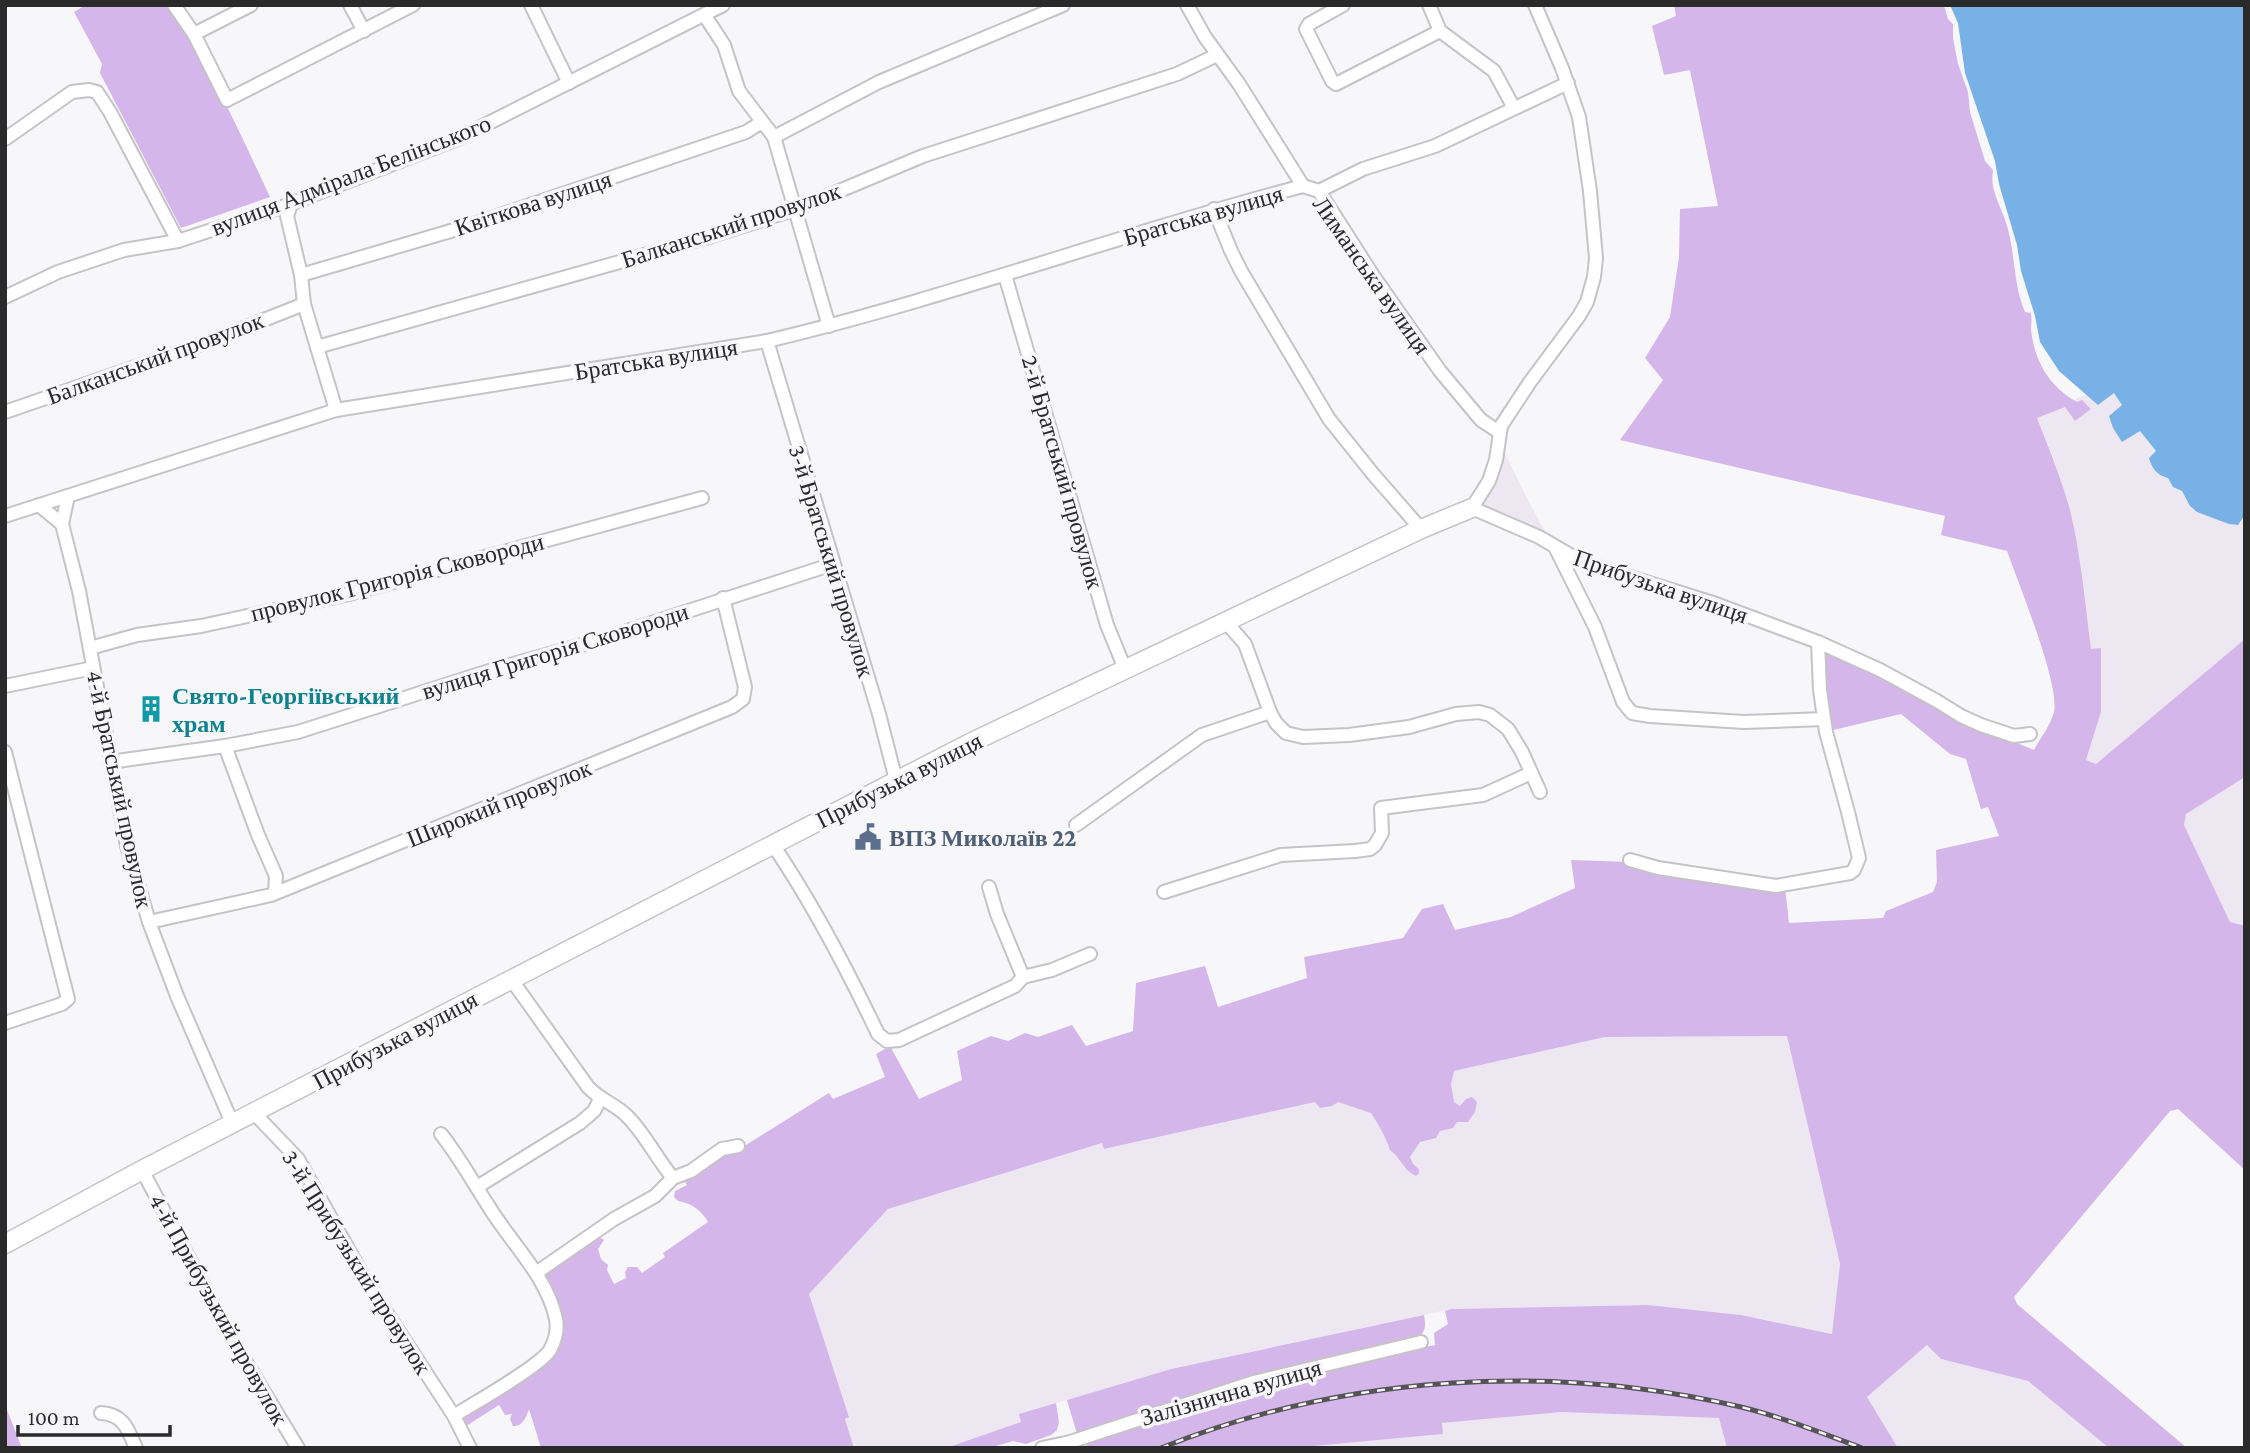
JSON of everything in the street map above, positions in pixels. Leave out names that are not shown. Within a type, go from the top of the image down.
[{"type":"street","points":[[174,5],[194,34],[227,100],[413,5]]},
{"type":"street","points":[[194,34],[251,5]]},
{"type":"street","points":[[350,5],[364,31]]},
{"type":"street","points":[[531,5],[569,83]]},
{"type":"street","name":"вулиця Адмірала Белінського","points":[[5,297],[58,272],[124,250],[178,242],[457,139],[723,5]]},
{"type":"street","points":[[774,137],[879,82],[1063,5]]},
{"type":"street","name":"Лиманська вулиця","points":[[1187,5],[1303,186],[1319,191],[1372,274],[1440,371],[1480,420],[1499,432]]},
{"type":"street","points":[[1343,5],[1309,24],[1306,29],[1336,84],[1440,31]]},
{"type":"street","points":[[1429,5],[1440,31],[1494,71],[1514,108]]},
{"type":"street","points":[[1472,508],[1489,481],[1496,460],[1499,432],[1506,418],[1579,316],[1587,302],[1594,277],[1596,258],[1579,117],[1535,5]]},
{"type":"street","points":[[705,16],[724,45],[739,91],[774,137],[830,326]]},
{"type":"street","name":"Балканський провулок","points":[[317,347],[712,236],[796,209],[923,156],[1177,74],[1217,55]]},
{"type":"street","name":"Братська вулиця","points":[[1319,191],[1363,169],[1435,146],[1567,83]]},
{"type":"street","points":[[5,139],[72,92],[97,92],[178,242]]},
{"type":"street","name":"Квіткова вулиця","points":[[301,275],[471,225],[746,132],[762,122]]},
{"type":"street","name":"Братська вулиця","points":[[5,516],[335,410],[766,341],[830,326],[1005,275],[1214,209],[1303,186]]},
{"type":"street","points":[[292,201],[287,216],[301,275],[304,304],[335,410]]},
{"type":"street","points":[[1214,209],[1230,251],[1329,419],[1421,529]]},
{"type":"street","name":"2-й Братський провулок","points":[[1005,275],[1107,625],[1125,669]]},
{"type":"street","name":"Балканський провулок","points":[[5,412],[304,304]]},
{"type":"street","name":"3-й Братський провулок","points":[[766,341],[897,780]]},
{"type":"street","name":"4-й Братський провулок","points":[[68,496],[62,524],[79,591],[127,846],[149,922],[177,996],[233,1125]]},
{"type":"street","name":"провулок Григорія Сковороди","points":[[90,649],[106,642],[137,635],[201,626],[349,593],[702,498]]},
{"type":"street","points":[[38,505],[62,524]]},
{"type":"street","name":"Прибузька вулиця","points":[[5,1244],[142,1170],[897,780],[1125,669],[1421,529],[1472,508],[1539,537],[1582,562],[1716,604],[1818,642],[1880,670],[1961,716],[1993,730],[2014,736],[2030,734]]},
{"type":"street","points":[[1556,548],[1595,627],[1623,702],[1632,713],[1744,722],[1824,719]]},
{"type":"street","name":"вулиця Григорія Сковороди","points":[[110,762],[225,746],[314,728],[833,564]]},
{"type":"street","name":"Широкий провулок","points":[[149,922],[275,893],[587,767],[739,702],[745,696],[745,687],[723,598]]},
{"type":"street","points":[[1226,622],[1245,644],[1270,712],[1282,730],[1291,735],[1349,735],[1409,727],[1456,714],[1479,712],[1490,715],[1508,729],[1540,792]]},
{"type":"street","points":[[1630,860],[1658,868],[1776,886],[1850,873],[1854,870],[1858,858],[1824,719],[1818,642]]},
{"type":"street","points":[[5,685],[93,667]]},
{"type":"street","points":[[1076,825],[1202,734],[1270,712]]},
{"type":"street","points":[[225,746],[276,876],[275,893]]},
{"type":"street","points":[[5,752],[68,999],[62,1004],[5,1023]]},
{"type":"street","points":[[1164,892],[1281,855],[1370,849],[1382,833],[1381,808],[1483,795],[1531,774]]},
{"type":"street","points":[[773,845],[836,951],[878,1034],[887,1041],[899,1040],[1015,986],[1023,978],[1052,970],[1090,954]]},
{"type":"street","points":[[989,887],[1023,978]]},
{"type":"street","points":[[512,979],[583,1081],[600,1098],[626,1115],[643,1134],[673,1178]]},
{"type":"street","points":[[477,1186],[588,1117],[600,1098]]},
{"type":"street","name":"3-й Прибузький провулок","points":[[254,1114],[298,1159],[366,1281],[454,1416],[470,1448]]},
{"type":"street","points":[[441,1134],[536,1273],[556,1316],[555,1337],[550,1349],[537,1363],[454,1416]]},
{"type":"street","points":[[536,1273],[607,1224],[651,1198],[673,1178],[691,1171],[723,1149],[738,1146]]},
{"type":"street","name":"4-й Прибузький провулок","points":[[142,1170],[232,1339],[298,1448]]},
{"type":"street","name":"Залізнична вулиця","points":[[1042,1448],[1254,1381],[1420,1342]]},
{"type":"street","points":[[101,1413],[117,1415],[123,1421],[136,1448]]},
{"type":"shaded area","points":[[86,5],[168,5],[211,75],[270,197],[181,228],[100,73],[102,64],[74,12]]},
{"type":"shaded area","points":[[1674,5],[1944,5],[1948,19],[1953,24],[1958,64],[1968,92],[1970,112],[1985,161],[1993,170],[1994,189],[2011,241],[2018,289],[2025,312],[2031,313],[2033,342],[2040,363],[2051,381],[2067,396],[2077,402],[2082,400],[2091,409],[2075,421],[2065,407],[2037,418],[2059,475],[2074,527],[2091,649],[2101,648],[2101,712],[2086,760],[2096,764],[2245,639],[2245,777],[2186,814],[2184,825],[2230,922],[2245,926],[2245,1170],[2178,1109],[2170,1111],[2014,1297],[2017,1304],[2187,1448],[2109,1448],[2028,1381],[1941,1359],[1927,1345],[1867,1397],[1898,1448],[1864,1448],[1803,1425],[1743,1407],[1687,1395],[1576,1381],[1512,1380],[1443,1383],[1324,1399],[1218,1426],[1159,1448],[1081,1448],[1102,1437],[1255,1387],[1330,1367],[1435,1345],[1434,1333],[1448,1324],[1445,1311],[1451,1309],[1648,1305],[1741,1315],[1832,1334],[1840,1264],[1787,1036],[1605,1037],[1454,1071],[1451,1084],[1454,1102],[1460,1106],[1472,1097],[1477,1102],[1475,1112],[1468,1122],[1457,1122],[1453,1128],[1440,1131],[1436,1138],[1420,1142],[1410,1157],[1419,1169],[1416,1176],[1408,1171],[1390,1150],[1371,1113],[1338,1102],[1320,1108],[1315,1102],[1104,1149],[1102,1143],[888,1209],[809,1294],[849,1417],[845,1419],[854,1448],[541,1448],[529,1409],[522,1423],[513,1426],[510,1419],[512,1414],[505,1415],[499,1405],[463,1428],[462,1415],[538,1365],[557,1338],[540,1276],[599,1237],[604,1240],[598,1249],[601,1259],[608,1265],[607,1270],[614,1284],[626,1278],[628,1267],[637,1267],[642,1273],[665,1257],[663,1253],[708,1222],[695,1208],[674,1197],[675,1191],[687,1185],[682,1177],[713,1159],[746,1145],[829,1093],[833,1099],[885,1077],[876,1054],[890,1046],[919,1099],[962,1080],[957,1051],[991,1036],[1008,1041],[1025,1033],[1038,1037],[1072,1025],[1086,1046],[1133,1031],[1136,983],[1205,966],[1218,1007],[1307,978],[1304,957],[1403,938],[1422,909],[1443,904],[1455,930],[1511,917],[1575,888],[1571,860],[1630,862],[1785,887],[1789,923],[1883,918],[1886,911],[1933,892],[1937,882],[1936,850],[1999,836],[1988,807],[1981,809],[1966,759],[1950,754],[1901,714],[1829,731],[1823,690],[1824,652],[1877,673],[1961,720],[2034,750],[2053,717],[2054,698],[2045,657],[2007,551],[1941,535],[1945,516],[1620,440],[1663,380],[1645,358],[1670,317],[1679,257],[1680,209],[1718,206],[1690,70],[1664,75],[1652,26],[1676,16]]},
{"type":"shaded area","points":[[2114,393],[2123,405],[2109,416],[2122,442],[2140,430],[2156,452],[2156,472],[2168,477],[2171,483],[2182,491],[2193,509],[2234,525],[2240,524],[2245,515],[2245,639],[2096,764],[2086,760],[2101,712],[2101,649],[2091,649],[2080,559],[2069,509],[2056,465],[2037,417],[2087,394]]},
{"type":"shaded area","points":[[1501,445],[1527,498],[1550,541],[1479,508]]},
{"type":"shaded area","points":[[2245,777],[2245,926],[2230,922],[2184,825],[2186,814]]},
{"type":"shaded area","points":[[1787,1036],[1840,1264],[1833,1334],[1741,1315],[1648,1305],[1451,1309],[1171,1369],[1020,1414],[1022,1422],[946,1448],[854,1448],[845,1418],[849,1416],[808,1294],[888,1209],[1102,1143],[1105,1149],[1605,1037]]},
{"type":"shaded area","points":[[1424,1315],[1422,1334],[1416,1339],[1077,1434],[1067,1400],[1171,1369]]},
{"type":"shaded area","points":[[1927,1345],[1941,1359],[2028,1381],[2109,1448],[1898,1448],[1867,1397]]},
{"type":"shaded area","points":[[1512,1380],[1576,1381],[1687,1395],[1743,1407],[1803,1425],[1864,1448],[1743,1408],[1575,1383],[1444,1384],[1385,1390],[1269,1413],[1324,1399],[1385,1389],[1443,1383]]},
{"type":"shaded area","points":[[1512,1382],[1599,1386],[1714,1401],[1772,1416],[1860,1448],[1727,1448],[1719,1418],[1562,1412],[1442,1423],[1443,1434],[1293,1448],[1163,1448],[1272,1413],[1328,1400],[1417,1386]]},
{"type":"shaded area","points":[[1056,1403],[1059,1422],[1057,1430],[1051,1435],[1026,1444],[1013,1441],[989,1448],[946,1448],[1021,1422],[1019,1414]]},
{"type":"shaded area","points":[[5,1405],[22,1448],[5,1448]]},
{"type":"shaded area","points":[[1562,1412],[1719,1418],[1727,1448],[1293,1448],[1443,1434],[1441,1423]]},
{"type":"shaded area","points":[[1269,1413],[1159,1448],[1218,1426]]},
{"type":"water","points":[[1950,5],[2245,5],[2245,515],[2238,525],[2197,512],[2190,506],[2182,491],[2173,487],[2168,478],[2153,468],[2149,458],[2156,451],[2140,431],[2122,442],[2109,416],[2122,405],[2114,393],[2098,405],[2059,371],[2040,342],[1995,161],[1965,73],[1958,23]]},
{"type":"railway","points":[[1161,1448],[1230,1423],[1302,1404],[1374,1391],[1448,1383],[1522,1381],[1596,1384],[1669,1393],[1741,1407],[1787,1420],[1862,1448]]},
{"type":"place","name":"Свято-Георгіївський храм","points":[[151,709]]},
{"type":"place","name":"ВПЗ Миколаїв 22","points":[[868,837]]}]
